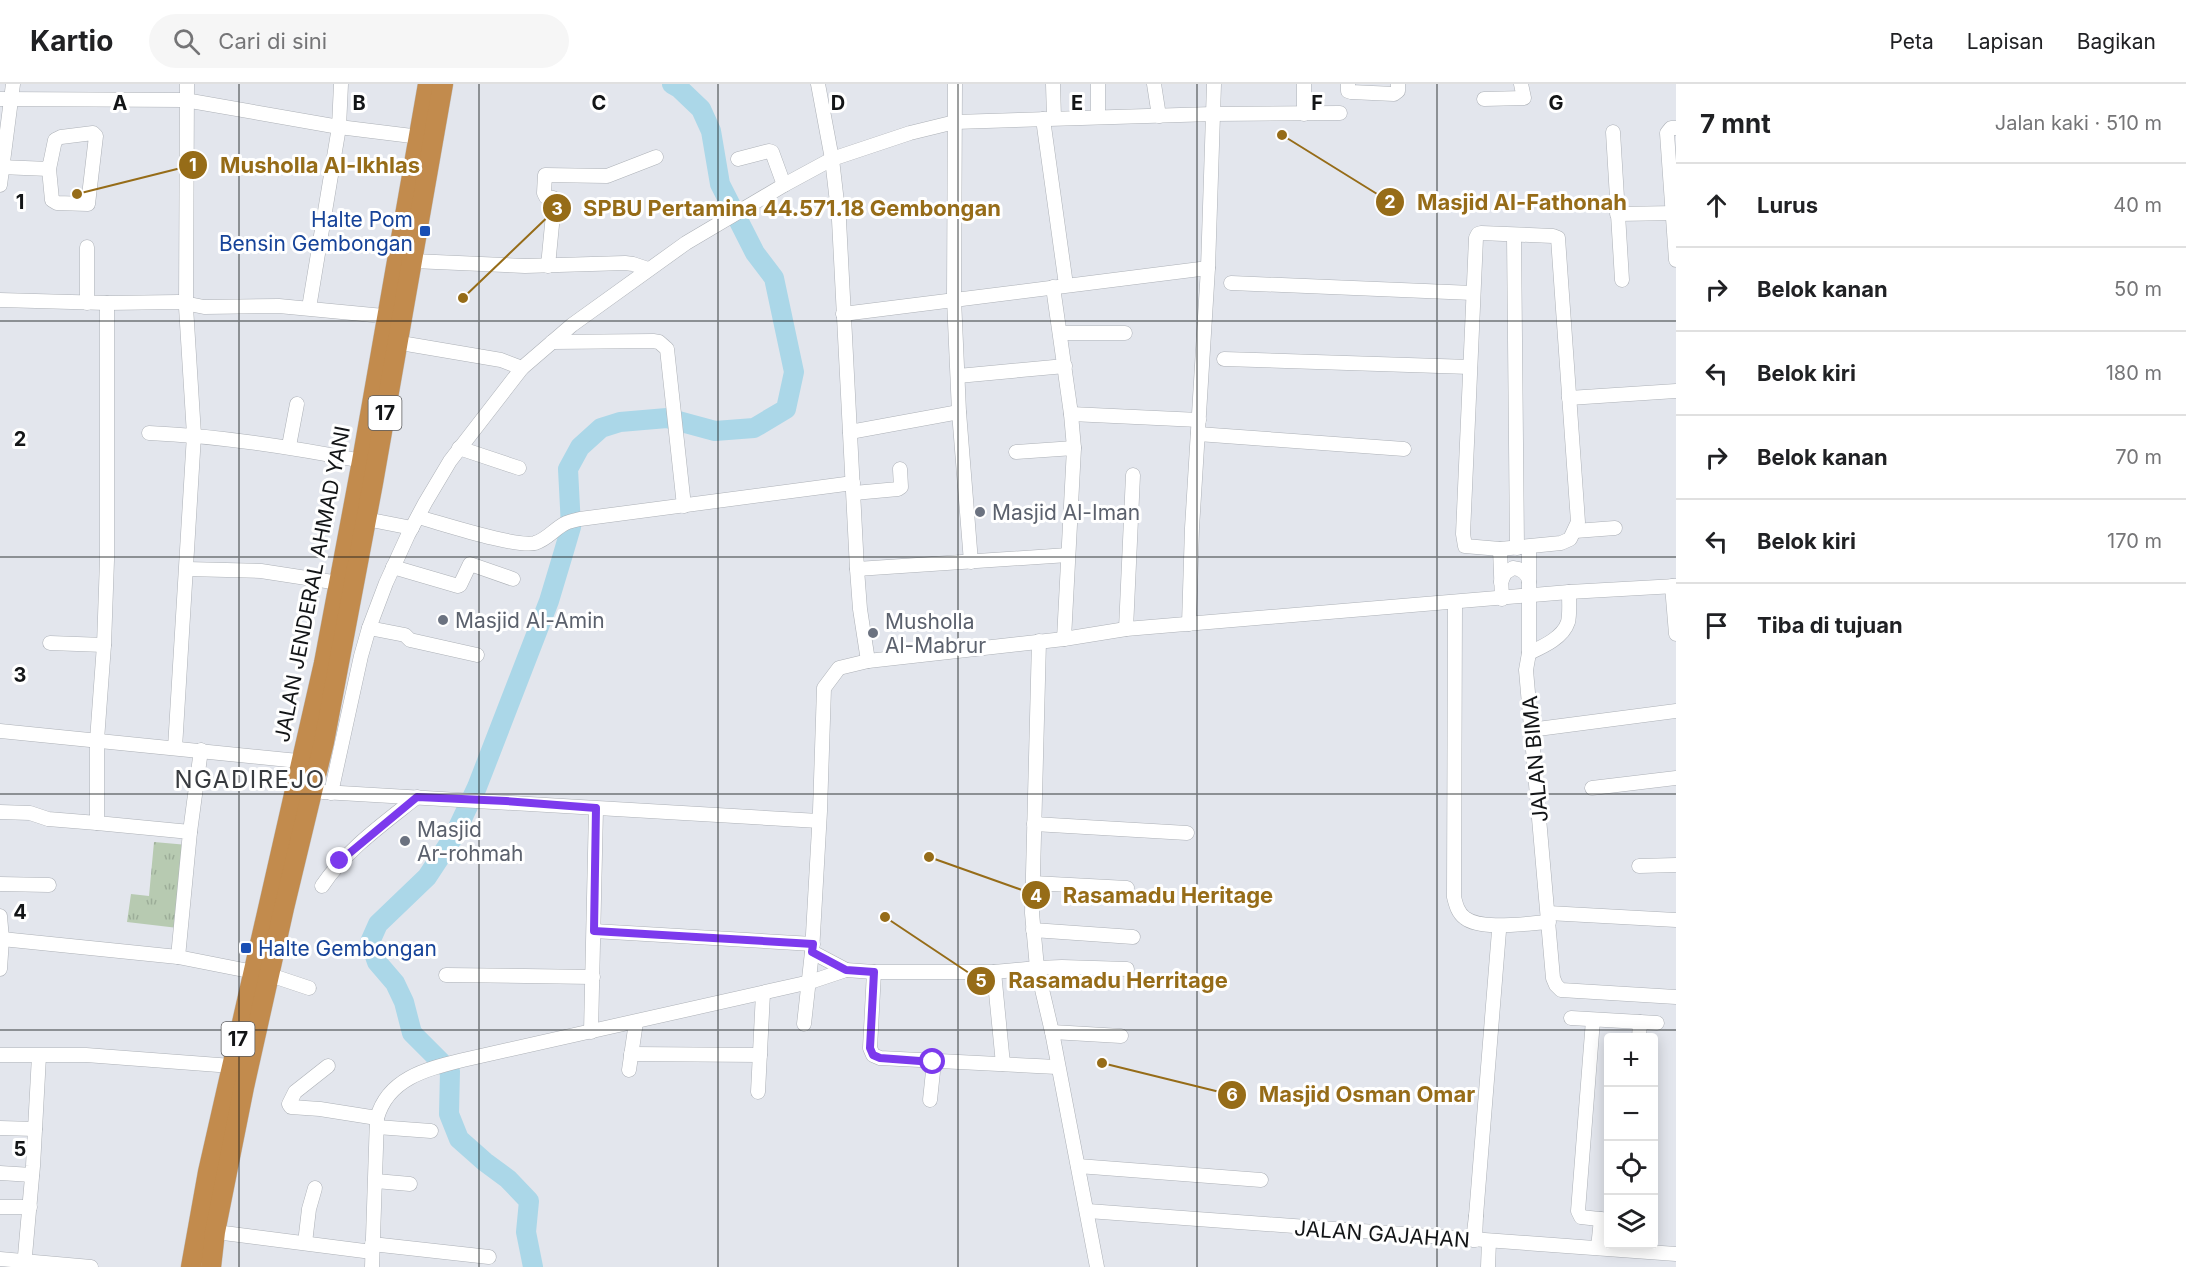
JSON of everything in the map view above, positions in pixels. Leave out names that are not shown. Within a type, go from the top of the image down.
[{"type":"highway","name":"JALAN JENDERAL AHMAD YANI","points":[[310,762],[366,519],[428,84]]},
{"type":"highway","name":"JALAN JENDERAL AHMAD YANI","points":[[394,317],[413,261],[443,84]]},
{"type":"highway","name":"JALAN JENDERAL AHMAD YANI","points":[[211,1267],[206,1231],[232,1066],[291,876],[313,790],[310,762],[324,663],[362,461],[390,341]]},
{"type":"highway","name":"JALAN JENDERAL AHMAD YANI","points":[[191,1267],[206,1231],[244,1087],[262,973]]},
{"type":"street","points":[[0,185],[6,99],[13,84]]},
{"type":"street","points":[[175,748],[194,435],[186,303],[185,100],[187,84]]},
{"type":"street","points":[[309,308],[339,127],[341,84]]},
{"type":"street","points":[[818,84],[832,159],[839,220],[857,569],[868,661]]},
{"type":"street","points":[[955,84],[954,299],[959,412],[971,562]]},
{"type":"street","points":[[1053,84],[1049,119],[1060,286],[1060,333],[1074,448],[1064,639]]},
{"type":"street","points":[[1098,84],[1098,117]]},
{"type":"street","points":[[1154,84],[1159,116]]},
{"type":"street","points":[[1189,624],[1208,267],[1214,84]]},
{"type":"street","points":[[1304,84],[1304,114]]},
{"type":"street","points":[[1348,84],[1348,91],[1351,92],[1394,94],[1398,91],[1398,84]]},
{"type":"street","points":[[1484,99],[1524,98],[1521,84]]},
{"type":"street","points":[[6,99],[185,100],[339,127],[420,137]]},
{"type":"street","points":[[819,821],[313,790],[369,628],[393,567],[415,522],[459,448],[522,368],[572,325],[686,243],[832,159],[900,136],[955,122],[1213,114],[1340,113]]},
{"type":"street","points":[[1676,128],[1671,128],[1667,133],[1676,260]]},
{"type":"street","points":[[1613,132],[1622,280]]},
{"type":"street","points":[[93,134],[96,136],[88,204],[57,203],[52,200],[49,169],[55,140],[61,137],[93,134]]},
{"type":"street","points":[[738,159],[772,152],[784,185]]},
{"type":"street","points":[[548,266],[554,204],[553,198],[544,196],[545,175],[607,176],[656,157]]},
{"type":"street","points":[[1,167],[49,169]]},
{"type":"street","points":[[1617,214],[1674,213]]},
{"type":"street","points":[[1478,234],[1558,238],[1578,522],[1570,539],[1561,543],[1500,549],[1465,546],[1463,534],[1473,293],[1478,234]]},
{"type":"street","name":"JALAN BIMA","points":[[1514,235],[1523,548],[1529,590],[1529,653],[1526,670],[1553,978],[1561,990],[1676,997]]},
{"type":"street","points":[[87,247],[87,303]]},
{"type":"street","points":[[413,261],[548,266],[625,263],[648,269]]},
{"type":"street","points":[[843,314],[1208,267]]},
{"type":"street","points":[[1231,283],[1473,293]]},
{"type":"street","points":[[0,300],[186,303],[204,307],[244,305],[309,308],[394,317]]},
{"type":"street","points":[[97,823],[97,740],[107,560],[107,303]]},
{"type":"street","points":[[1060,333],[1125,333]]},
{"type":"street","points":[[390,341],[501,360],[522,368]]},
{"type":"street","points":[[552,342],[653,341],[664,344],[667,349],[684,506]]},
{"type":"street","points":[[1224,359],[1470,367]]},
{"type":"street","points":[[958,376],[1065,366]]},
{"type":"street","points":[[1569,398],[1676,391]]},
{"type":"street","points":[[289,446],[297,404]]},
{"type":"street","points":[[850,432],[959,412]]},
{"type":"street","points":[[1071,414],[1199,420]]},
{"type":"street","points":[[149,433],[194,435],[289,446],[362,461]]},
{"type":"street","points":[[1198,434],[1404,449]]},
{"type":"street","points":[[459,448],[519,468]]},
{"type":"street","points":[[1016,452],[1074,448]]},
{"type":"street","points":[[366,519],[415,522],[521,544],[532,544],[573,521],[684,506],[853,488],[898,489],[901,487],[900,469]]},
{"type":"street","points":[[1126,629],[1133,475]]},
{"type":"street","points":[[1575,531],[1616,528]]},
{"type":"street","points":[[1500,549],[1502,599]]},
{"type":"street","points":[[857,569],[1068,555]]},
{"type":"street","points":[[393,567],[458,586],[470,564],[513,579]]},
{"type":"street","points":[[1501,582],[1505,573],[1518,568],[1526,574],[1529,590]]},
{"type":"street","points":[[187,569],[261,571],[339,583]]},
{"type":"street","points":[[804,1024],[813,948],[824,688],[839,668],[868,661],[1064,639],[1126,629],[1502,599],[1529,590],[1569,592],[1674,586],[1676,634]]},
{"type":"street","points":[[1529,653],[1542,647],[1563,631],[1568,622],[1569,592]]},
{"type":"street","points":[[1455,603],[1454,875],[1456,906],[1466,918],[1474,922],[1500,925],[1549,917],[1676,920]]},
{"type":"street","points":[[369,628],[405,635],[410,640],[477,655]]},
{"type":"street","points":[[1039,641],[1033,930],[1037,968],[1052,1032],[1097,1267]]},
{"type":"street","points":[[50,643],[104,645]]},
{"type":"street","points":[[1530,730],[1676,711]]},
{"type":"street","points":[[0,731],[310,762]]},
{"type":"street","points":[[178,957],[190,832],[201,750]]},
{"type":"street","points":[[1592,788],[1676,778]]},
{"type":"street","points":[[322,886],[350,851],[417,797]]},
{"type":"street","points":[[591,1032],[596,808]]},
{"type":"street","points":[[0,812],[30,813],[48,819],[190,832]]},
{"type":"street","points":[[1034,824],[1187,833]]},
{"type":"street","points":[[1640,866],[1676,865]]},
{"type":"street","points":[[1033,883],[1127,888]]},
{"type":"street","points":[[0,884],[49,885]]},
{"type":"street","points":[[0,916],[2,939],[0,969]]},
{"type":"street","points":[[1033,930],[1133,937]]},
{"type":"street","points":[[594,931],[813,948],[846,970]]},
{"type":"street","points":[[1488,1267],[1479,1240],[1476,1216],[1498,931]]},
{"type":"street","points":[[2,939],[178,957],[262,973],[309,988]]},
{"type":"street","points":[[372,1267],[377,1123],[380,1108],[396,1086],[417,1072],[810,982],[846,970],[994,972],[1062,967],[1127,969]]},
{"type":"street","points":[[874,972],[870,1048],[873,1055],[880,1058],[933,1062],[1058,1067]]},
{"type":"street","points":[[994,972],[1003,1064]]},
{"type":"street","points":[[446,975],[593,977]]},
{"type":"street","points":[[758,1092],[763,993]]},
{"type":"street","points":[[1571,1018],[1658,1023]]},
{"type":"street","points":[[1593,1020],[1578,1211],[1581,1217],[1604,1219]]},
{"type":"street","points":[[629,1070],[636,1022]]},
{"type":"street","points":[[1639,1033],[1640,1022]]},
{"type":"street","points":[[1052,1032],[1121,1036]]},
{"type":"street","points":[[631,1054],[760,1055]]},
{"type":"street","points":[[0,1055],[122,1057],[232,1066]]},
{"type":"street","points":[[25,1264],[39,1056]]},
{"type":"street","points":[[930,1100],[933,1062]]},
{"type":"street","points":[[328,1066],[295,1092],[291,1107],[320,1109],[377,1123],[431,1131]]},
{"type":"street","points":[[0,1128],[35,1129]]},
{"type":"street","points":[[1078,1166],[1261,1180]]},
{"type":"street","points":[[0,1173],[32,1175]]},
{"type":"street","points":[[376,1181],[410,1184]]},
{"type":"street","points":[[305,1243],[309,1209],[315,1188]]},
{"type":"street","points":[[0,1207],[30,1207]]},
{"type":"street","name":"JALAN GAJAHAN","points":[[1088,1212],[1676,1254]]},
{"type":"street","points":[[1598,1248],[1604,1223]]},
{"type":"street","points":[[206,1231],[305,1243],[489,1257]]},
{"type":"street","points":[[0,1259],[25,1264],[91,1267]]},
{"type":"green space","points":[[154,842],[188,845],[178,928],[127,922],[131,894],[149,896]]},
{"type":"waterway","points":[[533,1267],[526,1232],[529,1201],[508,1179],[459,1139],[449,1114],[450,1071],[412,1033],[404,1002],[395,983],[377,962],[370,942],[378,924],[427,877],[454,836],[477,787],[549,601],[571,527],[568,469],[580,447],[601,428],[620,422],[667,418],[715,431],[754,428],[786,409],[794,372],[774,278],[755,253],[720,184],[711,131],[701,109],[672,84]]},
{"type":"place","name":"Masjid Al-Fathonah","points":[[1282,135]]},
{"type":"place","name":"Musholla Al-Ikhlas","points":[[77,194]]},
{"type":"place","name":"Halte Pom Bensin Gembongan","points":[[425,231]]},
{"type":"place","name":"SPBU Pertamina 44.571.18 Gembongan","points":[[463,298]]},
{"type":"place","name":"Masjid Al-Iman","points":[[980,512]]},
{"type":"place","name":"Masjid Al-Amin","points":[[443,620]]},
{"type":"place","name":"Musholla Al-Mabrur","points":[[873,633]]},
{"type":"place","name":"Masjid Ar-rohmah","points":[[405,841]]},
{"type":"place","name":"Rasamadu Heritage","points":[[929,857]]},
{"type":"place","name":"Rasamadu Herritage","points":[[885,917]]},
{"type":"place","name":"Halte Gembongan","points":[[246,948]]},
{"type":"place","name":"Masjid Osman Omar","points":[[1102,1063]]},
{"type":"district","name":"NGADIREJO","points":[[250,779]]},
{"type":"route","points":[[340,861],[417,797],[596,808],[594,931],[813,944],[812,952],[846,970],[874,972],[870,1048],[873,1055],[880,1058],[933,1062]]}]
